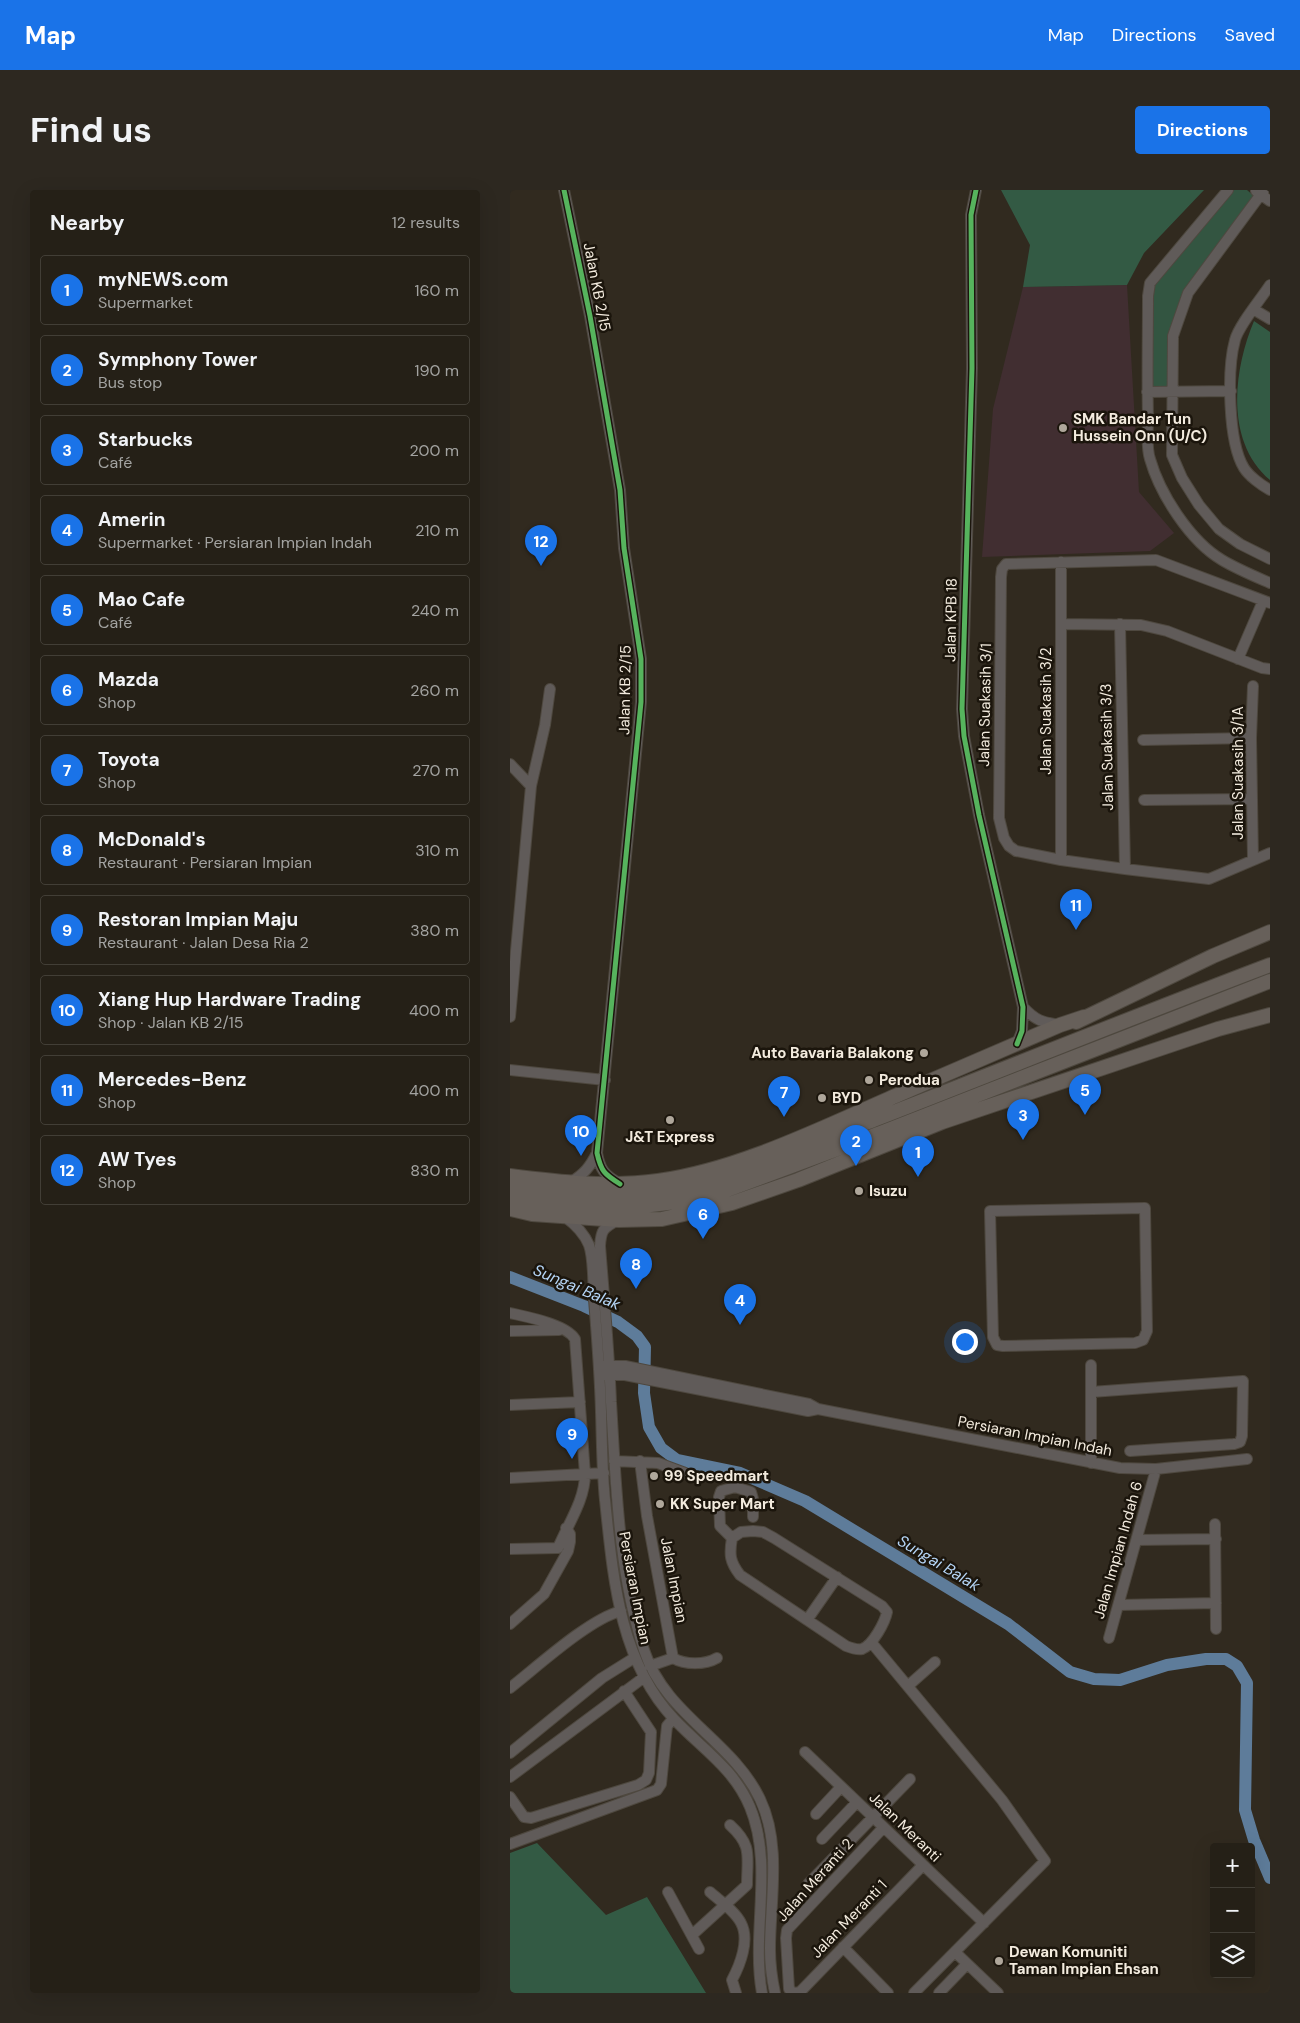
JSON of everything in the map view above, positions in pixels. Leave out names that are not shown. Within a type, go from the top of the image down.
[{"type":"highway","points":[[926,1100],[941,1086],[1063,1030],[1084,1017],[1270,926]]},
{"type":"highway","points":[[1212,956],[1270,932]]},
{"type":"highway","points":[[510,1188],[626,1195],[659,1192],[722,1178],[1270,965]]},
{"type":"highway","points":[[510,1201],[626,1208],[692,1200],[726,1190],[883,1132],[1270,980]]},
{"type":"highway","points":[[510,1208],[532,1214],[618,1220],[662,1219],[732,1203],[798,1180],[942,1122],[1270,1013]]},
{"type":"highway","points":[[510,1176],[571,1182],[620,1184],[656,1182],[686,1176],[756,1154],[862,1111],[1060,1025],[1084,1017]]},
{"type":"street","name":"Jalan KB 2/15","points":[[564,190],[590,316],[620,490],[624,548],[641,659],[640,712],[597,1152],[600,1168],[607,1176],[620,1184]]},
{"type":"street","name":"Jalan KPB 18","points":[[976,190],[970,214],[972,368],[962,709],[964,736],[977,806],[1023,1007],[1022,1031],[1017,1044]]},
{"type":"street","points":[[1228,190],[1150,283],[1148,296],[1147,392],[1149,458],[1160,487],[1169,502],[1204,546],[1221,559],[1270,583]]},
{"type":"street","points":[[1270,201],[1260,191],[1188,293],[1173,336],[1172,391],[1172,456],[1182,478],[1199,505],[1219,529],[1240,544],[1270,559]]},
{"type":"street","points":[[1270,285],[1235,338],[1231,364],[1232,422],[1236,450],[1245,469],[1270,490]]},
{"type":"street","points":[[1253,309],[1270,319]]},
{"type":"street","points":[[1147,392],[1231,391]]},
{"type":"street","name":"Jalan Suakasih 3/1","points":[[1266,602],[1156,560],[1006,564],[1002,569],[999,808],[1001,829],[1009,846],[1024,854],[1209,879],[1270,852]]},
{"type":"street","name":"Jalan Suakasih 3/2","points":[[1061,860],[1062,562]]},
{"type":"street","points":[[1238,659],[1266,602]]},
{"type":"street","points":[[1061,624],[1120,624],[1167,631],[1262,668],[1270,669]]},
{"type":"street","name":"Jalan Suakasih 3/3","points":[[1120,624],[1124,869]]},
{"type":"street","name":"Jalan Suakasih 3/1A","points":[[1253,686],[1251,738],[1253,860]]},
{"type":"street","points":[[510,1018],[512,974],[521,908],[532,786],[545,725],[550,689]]},
{"type":"street","points":[[1143,740],[1251,738]]},
{"type":"street","points":[[510,764],[532,786]]},
{"type":"street","points":[[1144,800],[1252,799]]},
{"type":"street","points":[[510,907],[521,908]]},
{"type":"street","points":[[1023,1007],[1031,1016],[1041,1022],[1060,1025]]},
{"type":"street","points":[[510,1070],[605,1080]]},
{"type":"street","name":"Jalan KB 2/15","points":[[571,1182],[583,1175],[590,1167],[597,1152]]},
{"type":"street","points":[[1050,1204],[1145,1208],[1147,1331],[1143,1340],[1135,1343],[997,1345],[993,1337],[990,1211],[1050,1204]]},
{"type":"street","name":"Persiaran Impian","points":[[564,1217],[575,1224],[584,1234],[590,1248],[599,1299],[617,1497],[633,1608],[642,1644],[650,1666],[666,1692],[682,1711],[728,1752],[750,1780],[762,1802],[768,1823],[772,1846],[770,1952],[775,1993]]},
{"type":"street","name":"Persiaran Impian","points":[[599,1299],[601,1234],[606,1226],[618,1220]]},
{"type":"street","points":[[510,1313],[530,1317],[564,1329],[571,1333],[575,1339],[584,1474],[581,1498],[558,1548],[510,1549]]},
{"type":"street","points":[[510,1331],[564,1329]]},
{"type":"street","points":[[1091,1365],[1091,1463]]},
{"type":"street","name":"Persiaran Impian","points":[[605,1371],[604,1473],[611,1549],[621,1610],[634,1658],[643,1678],[673,1718],[720,1762],[740,1788],[750,1806],[760,1847],[757,1952],[762,1993]]},
{"type":"street","name":"Persiaran Impian Indah","points":[[605,1371],[625,1371],[809,1404],[818,1409],[1120,1468],[1156,1470],[1247,1459]]},
{"type":"street","points":[[1091,1392],[1243,1381],[1242,1436],[1240,1442],[1234,1444],[1130,1451]]},
{"type":"street","points":[[510,1405],[580,1402]]},
{"type":"street","points":[[604,1473],[612,1459],[614,1449]]},
{"type":"street","points":[[614,1461],[658,1463],[685,1474]]},
{"type":"street","name":"Jalan Impian","points":[[640,1461],[650,1534],[673,1658]]},
{"type":"street","name":"Jalan Impian Indah 6","points":[[1109,1638],[1156,1470]]},
{"type":"street","points":[[510,1478],[604,1473]]},
{"type":"street","points":[[604,1473],[611,1481],[617,1497]]},
{"type":"street","points":[[732,1538],[720,1526],[719,1497],[721,1491],[735,1487],[750,1492],[753,1499],[753,1517]]},
{"type":"street","points":[[1216,1524],[1216,1629]]},
{"type":"street","points":[[510,1624],[544,1594],[568,1551],[570,1534],[566,1528]]},
{"type":"street","points":[[741,1532],[763,1532],[882,1606],[887,1612],[886,1618],[871,1642],[863,1649],[854,1649],[846,1646],[740,1575],[732,1564],[730,1550],[732,1538],[741,1532]]},
{"type":"street","points":[[1137,1540],[1216,1539]]},
{"type":"street","points":[[807,1620],[838,1577]]},
{"type":"street","points":[[1119,1605],[1216,1603]]},
{"type":"street","points":[[510,1688],[588,1627],[621,1610]]},
{"type":"street","points":[[871,1642],[909,1685],[1002,1800],[1045,1862],[914,1993]]},
{"type":"street","points":[[510,1753],[602,1678],[634,1658]]},
{"type":"street","points":[[650,1666],[673,1658],[680,1662],[709,1663],[717,1658]]},
{"type":"street","points":[[909,1685],[935,1662]]},
{"type":"street","points":[[510,1777],[643,1678]]},
{"type":"street","points":[[510,1797],[524,1817],[531,1818],[646,1780],[649,1773],[651,1732],[624,1691]]},
{"type":"street","points":[[510,1844],[657,1790],[662,1784],[667,1726],[673,1718]]},
{"type":"street","name":"Jalan Meranti","points":[[805,1752],[984,1923]]},
{"type":"street","points":[[808,1884],[910,1779]]},
{"type":"street","points":[[816,1814],[841,1787]]},
{"type":"street","points":[[822,1839],[857,1802]]},
{"type":"street","points":[[730,1825],[742,1836],[747,1847],[747,1885]]},
{"type":"street","name":"Jalan Meranti 2","points":[[793,1992],[786,1938],[787,1930],[883,1828]]},
{"type":"street","name":"Jalan Meranti 1","points":[[793,1992],[800,1992],[923,1864]]},
{"type":"street","points":[[692,1936],[747,1885],[772,1886]]},
{"type":"street","points":[[668,1892],[699,1949]]},
{"type":"street","points":[[710,1892],[741,1922],[744,1931],[739,1968],[732,1980],[736,1993]]},
{"type":"street","points":[[843,1947],[888,1993]]},
{"type":"street","points":[[955,1952],[998,1993]]},
{"type":"street","points":[[939,1993],[967,1964]]},
{"type":"shaded area","name":"SMK Bandar Tun Hussein Onn (U/C)","points":[[1127,285],[1139,492],[1174,533],[1150,551],[982,557],[993,409],[1023,287]]},
{"type":"green space","points":[[1001,190],[1204,190],[1144,253],[1127,285],[1023,287],[1030,245]]},
{"type":"green space","points":[[1233,190],[1247,190],[1254,196],[1184,290],[1169,389],[1151,389],[1153,284]]},
{"type":"green space","points":[[1254,321],[1270,332],[1270,480],[1256,464],[1246,446],[1240,426],[1237,405],[1241,362]]},
{"type":"green space","points":[[537,1843],[606,1915],[647,1897],[706,1993],[510,1993],[510,1853]]},
{"type":"waterway","name":"Sungai Balak","points":[[510,1277],[584,1306],[618,1322],[637,1336],[645,1347],[644,1393],[649,1427],[661,1448],[677,1460],[740,1473],[805,1501],[1008,1624],[1070,1672],[1094,1679],[1120,1680],[1167,1665],[1206,1659],[1226,1659],[1237,1666],[1247,1683],[1245,1810],[1254,1840],[1270,1878]]},
{"type":"cycle path","points":[[564,190],[590,316],[620,490],[624,548],[641,659],[641,702],[597,1153],[604,1171],[620,1184]]},
{"type":"cycle path","points":[[976,190],[971,215],[972,368],[962,709],[964,736],[979,815],[1023,1007],[1022,1031],[1017,1044]]},
{"type":"place","name":"SMK Bandar Tun Hussein Onn (U/C)","points":[[1063,428]]},
{"type":"place","name":"AW Tyes","points":[[541,566]]},
{"type":"place","name":"Mercedes-Benz","points":[[1076,930]]},
{"type":"place","name":"Auto Bavaria Balakong","points":[[924,1053]]},
{"type":"place","name":"Perodua","points":[[869,1080]]},
{"type":"place","name":"BYD","points":[[822,1098]]},
{"type":"place","name":"Mao Cafe","points":[[1085,1115]]},
{"type":"place","name":"Toyota","points":[[784,1117]]},
{"type":"place","name":"J&T Express","points":[[670,1120]]},
{"type":"place","name":"Starbucks","points":[[1023,1140]]},
{"type":"place","name":"Xiang Hup Hardware Trading","points":[[581,1156]]},
{"type":"place","name":"Symphony Tower","points":[[856,1166]]},
{"type":"place","name":"myNEWS.com","points":[[918,1177]]},
{"type":"place","name":"Isuzu","points":[[859,1191]]},
{"type":"place","name":"Mazda","points":[[703,1239]]},
{"type":"place","name":"McDonald's","points":[[636,1289]]},
{"type":"place","name":"Amerin","points":[[740,1325]]},
{"type":"place","name":"Restoran Impian Maju","points":[[572,1459]]},
{"type":"place","name":"99 Speedmart","points":[[654,1476]]},
{"type":"place","name":"KK Super Mart","points":[[660,1504]]},
{"type":"place","name":"Dewan Komuniti Taman Impian Ehsan","points":[[999,1961]]}]
